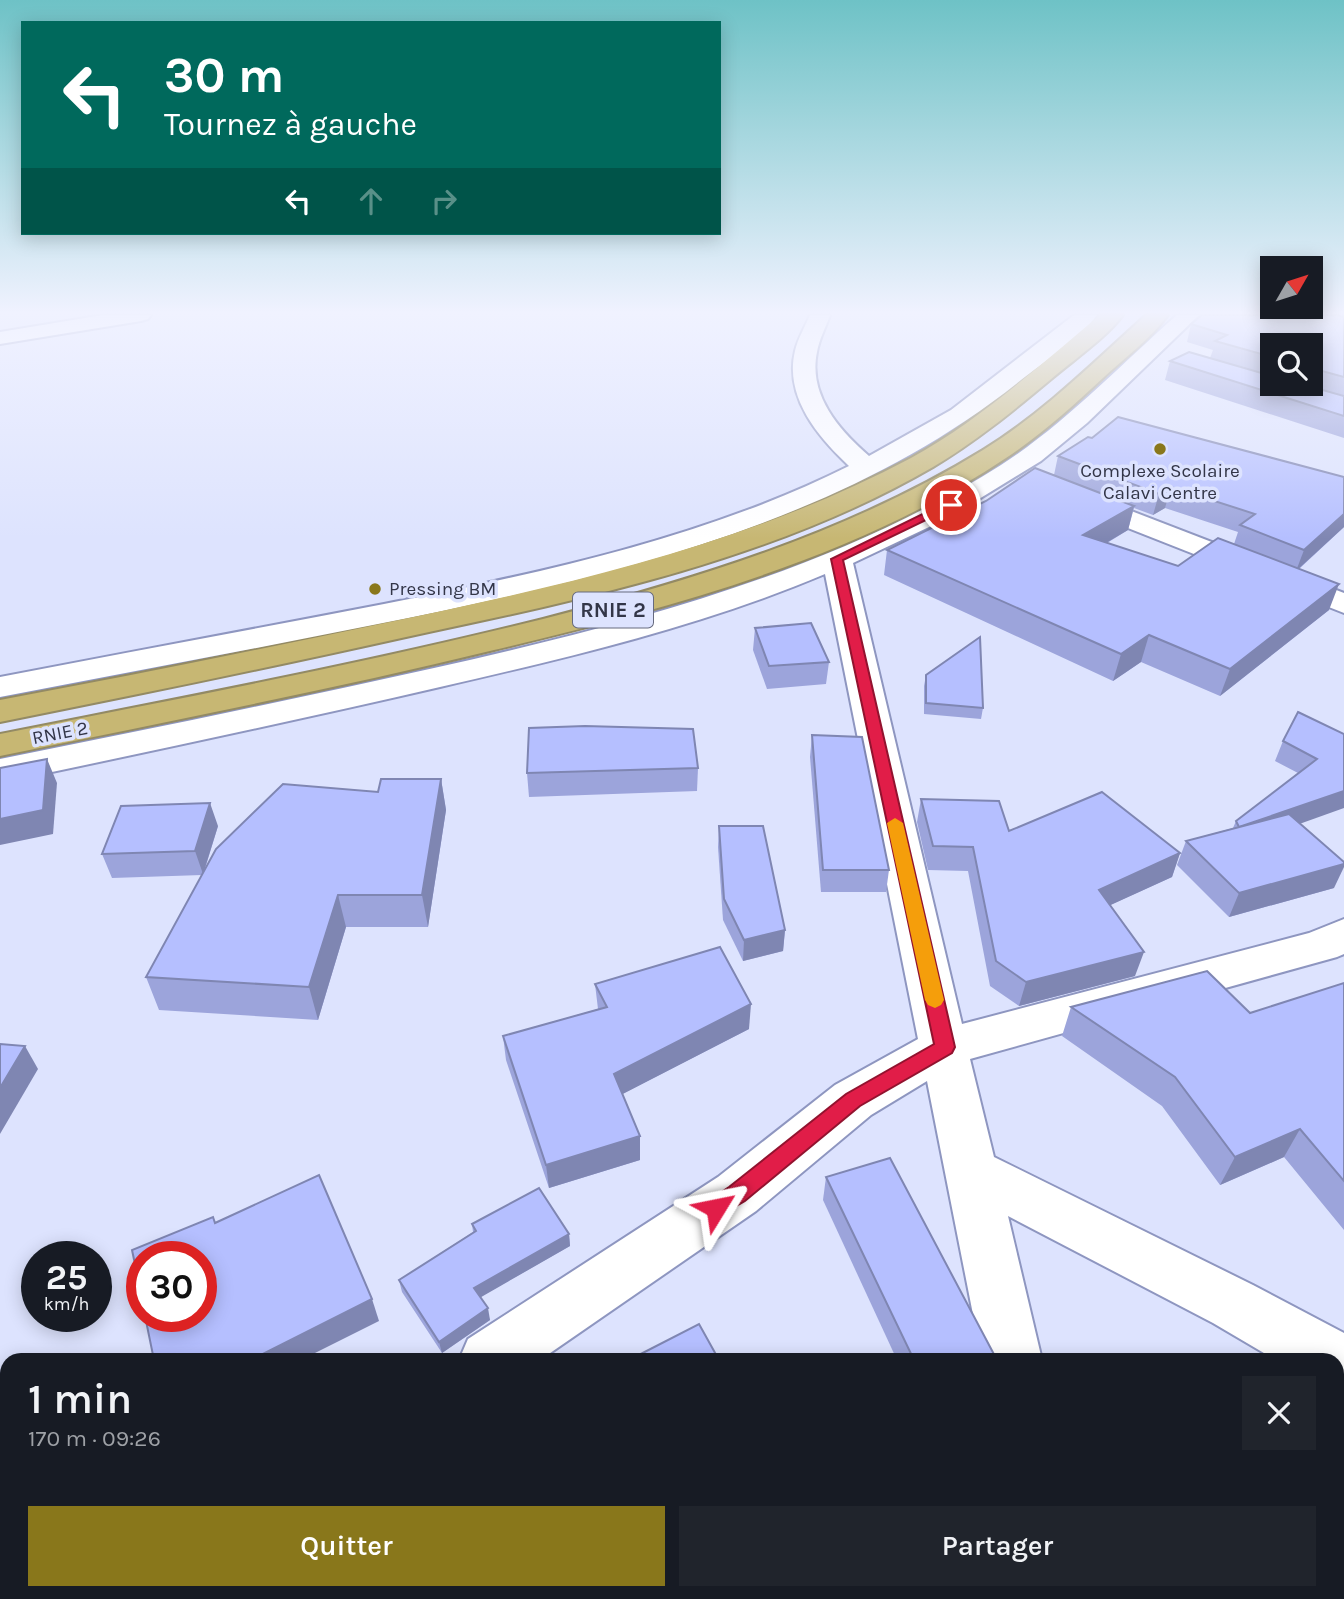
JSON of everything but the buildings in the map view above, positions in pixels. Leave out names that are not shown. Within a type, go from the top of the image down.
[{"type":"highway","name":"RNIE 2","points":[[0,711],[172,678],[455,617],[648,569],[761,533],[881,484],[954,442],[1024,390]]},
{"type":"highway","name":"RNIE 2","points":[[0,745],[483,645],[710,582],[805,549],[941,486],[1039,423],[1076,390]]},
{"type":"street","points":[[807,390],[809,398],[835,440],[866,468]]},
{"type":"street","points":[[0,687],[431,604],[590,566],[748,516],[866,468],[913,444],[972,407],[994,390]]},
{"type":"street","points":[[1035,481],[1049,444],[1117,390]]},
{"type":"street","points":[[0,771],[192,732],[551,650],[731,599],[837,559],[929,516],[1035,481],[1344,604]]},
{"type":"street","points":[[837,559],[1011,1353]]},
{"type":"street","points":[[499,1353],[737,1194],[853,1100],[945,1047],[1321,946],[1344,935]]},
{"type":"street","points":[[972,1172],[1233,1304],[1322,1353]]},
{"type":"slow traffic","points":[[895,823],[935,1000]]},
{"type":"place","name":"Complexe Scolaire Calavi Centre","points":[[1160,449]]},
{"type":"place","name":"Pressing BM","points":[[375,589]]},
{"type":"route","points":[[716,1208],[853,1100],[945,1047],[837,559],[951,505]]}]
